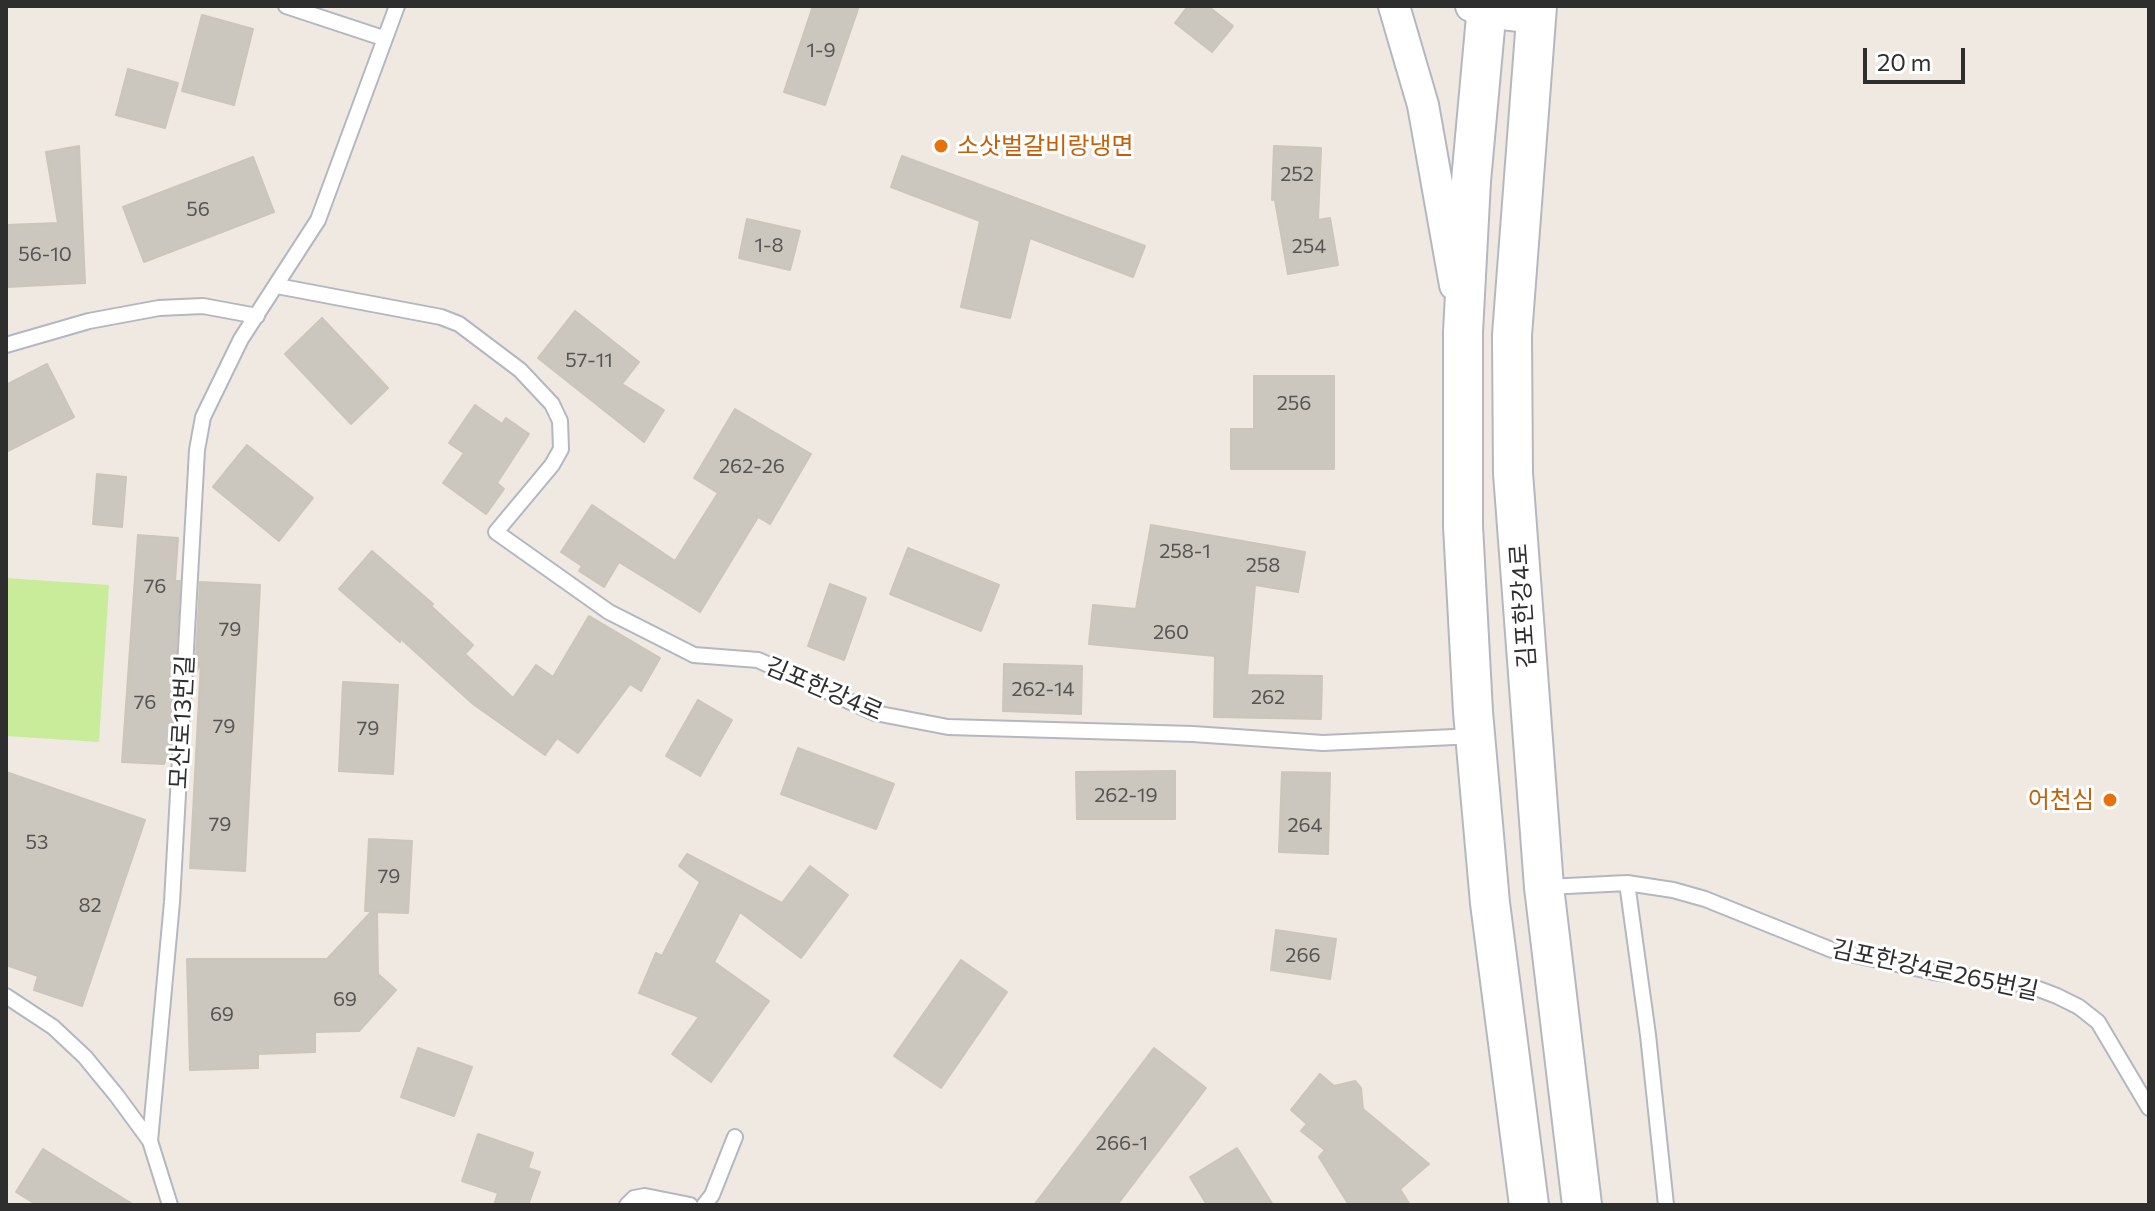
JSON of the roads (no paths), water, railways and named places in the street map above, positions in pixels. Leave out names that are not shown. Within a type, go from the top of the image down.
[{"type":"street","points":[[1394,6],[1423,105],[1463,332]]},
{"type":"street","points":[[1529,1205],[1490,903],[1476,736],[1463,526],[1463,332],[1481,8],[1536,12]]},
{"type":"street","name":"김포한강4로","points":[[1536,12],[1512,335],[1513,443],[1544,887],[1582,1205]]},
{"type":"lane","points":[[286,6],[383,38]]},
{"type":"lane","name":"모산로13번길","points":[[150,1141],[172,902],[197,450],[203,417],[219,380],[318,220],[397,6]]},
{"type":"lane","name":"김포한강4로","points":[[277,286],[341,300],[423,312],[459,324],[520,370],[545,396],[560,421],[561,449],[552,465],[496,532],[609,612],[694,655],[758,660],[842,700],[911,722],[963,728],[1193,734],[1323,743],[1476,736]]},
{"type":"lane","points":[[6,345],[89,321],[159,308],[203,306],[257,316]]},
{"type":"lane","points":[[1627,883],[1648,1035],[1666,1205]]},
{"type":"lane","name":"김포한강4로265번길","points":[[1544,887],[1627,883],[1705,899],[1832,950],[1933,972],[2028,985],[2079,1007],[2098,1022],[2149,1108]]},
{"type":"lane","points":[[6,996],[53,1027],[85,1057],[150,1141],[170,1205]]},
{"type":"lane","points":[[704,1205],[712,1195],[735,1137]]},
{"type":"lane","points":[[627,1205],[634,1198],[645,1196],[690,1205]]},
{"type":"place","name":"소삿벌갈비랑냉면","points":[[941,146]]},
{"type":"place","name":"어천심","points":[[2110,800]]}]
